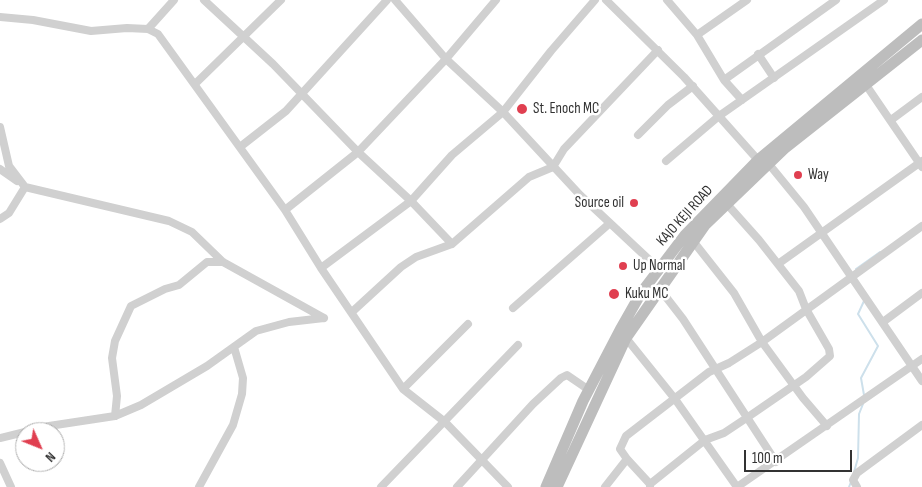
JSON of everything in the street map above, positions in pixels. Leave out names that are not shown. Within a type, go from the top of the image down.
[{"type":"main road","name":"KAJO KEJI ROAD","points":[[557,487],[603,373],[642,293],[684,235],[763,162],[860,80],[922,24]]},
{"type":"main road","name":"KAJO KEJI ROAD","points":[[860,80],[922,40]]},
{"type":"main road","name":"KAJO KEJI ROAD","points":[[546,487],[588,390],[603,373],[692,241],[763,162]]},
{"type":"street","points":[[148,29],[174,0]]},
{"type":"street","points":[[204,0],[301,92],[358,152],[411,201],[452,244]]},
{"type":"street","points":[[195,84],[280,0]]},
{"type":"street","points":[[240,146],[286,111],[301,92],[387,0]]},
{"type":"street","points":[[394,0],[446,59],[503,112],[553,167],[659,269]]},
{"type":"street","points":[[284,210],[358,152],[446,59],[496,0]]},
{"type":"street","points":[[321,268],[411,201],[452,155],[503,112],[550,51],[595,0]]},
{"type":"street","points":[[606,0],[693,86],[804,207],[922,381]]},
{"type":"street","points":[[667,0],[697,35],[724,80],[742,100]]},
{"type":"street","points":[[697,35],[747,0]]},
{"type":"street","points":[[724,80],[836,0]]},
{"type":"street","points":[[666,161],[719,116],[884,0]]},
{"type":"street","points":[[0,17],[33,20],[91,31],[127,28],[148,29],[158,34],[165,41],[240,146],[403,389],[445,422],[508,487]]},
{"type":"street","points":[[352,312],[401,267],[416,257],[452,244],[529,177],[553,167],[564,149],[658,50]]},
{"type":"street","points":[[758,54],[774,78]]},
{"type":"street","points":[[778,264],[921,163],[860,80]]},
{"type":"street","points":[[638,135],[668,105],[693,86]]},
{"type":"street","points":[[891,120],[922,97]]},
{"type":"street","points":[[0,127],[9,166],[25,187]]},
{"type":"street","points":[[0,169],[25,187],[169,221],[192,232],[224,262],[324,318],[289,322],[256,331],[234,347],[141,405],[115,416],[49,426],[0,438]]},
{"type":"street","points":[[0,219],[9,213],[25,187]]},
{"type":"street","points":[[726,203],[799,291],[806,310],[829,349],[830,356],[806,377],[748,417],[724,433],[705,440],[650,486],[620,448],[626,436],[708,372],[716,370],[762,342],[806,310],[852,277],[922,226]]},
{"type":"street","points":[[513,308],[610,223]]},
{"type":"street","points":[[692,241],[734,293],[762,342],[803,398],[827,426]]},
{"type":"street","points":[[115,416],[117,396],[112,358],[114,341],[131,306],[165,289],[179,286],[207,262],[224,262]]},
{"type":"street","points":[[659,288],[748,417],[776,462]]},
{"type":"street","points":[[883,322],[922,293]]},
{"type":"street","points":[[403,389],[468,324]]},
{"type":"street","points":[[626,338],[675,398],[705,440],[719,465],[737,487],[776,462],[922,359]]},
{"type":"street","points":[[382,487],[518,345]]},
{"type":"street","points":[[199,487],[233,424],[242,394],[243,378],[234,347]]},
{"type":"street","points":[[457,487],[533,404],[565,375],[588,390]]},
{"type":"street","points":[[857,487],[853,480],[857,473],[922,425]]},
{"type":"street","points":[[605,487],[627,459]]},
{"type":"street","points":[[0,462],[11,487]]},
{"type":"waterway","points":[[856,269],[880,252]]},
{"type":"waterway","points":[[864,301],[858,314],[878,346],[861,378],[864,395]]},
{"type":"waterway","points":[[854,472],[858,458],[859,414],[863,404]]},
{"type":"waterway","points":[[849,487],[851,482]]},
{"type":"place","name":"St. Enoch MC","points":[[522,109]]},
{"type":"place","name":"Way","points":[[798,175]]},
{"type":"place","name":"Source oil","points":[[634,203]]},
{"type":"place","name":"Up Normal","points":[[623,266]]},
{"type":"place","name":"Kuku MC","points":[[614,294]]}]
